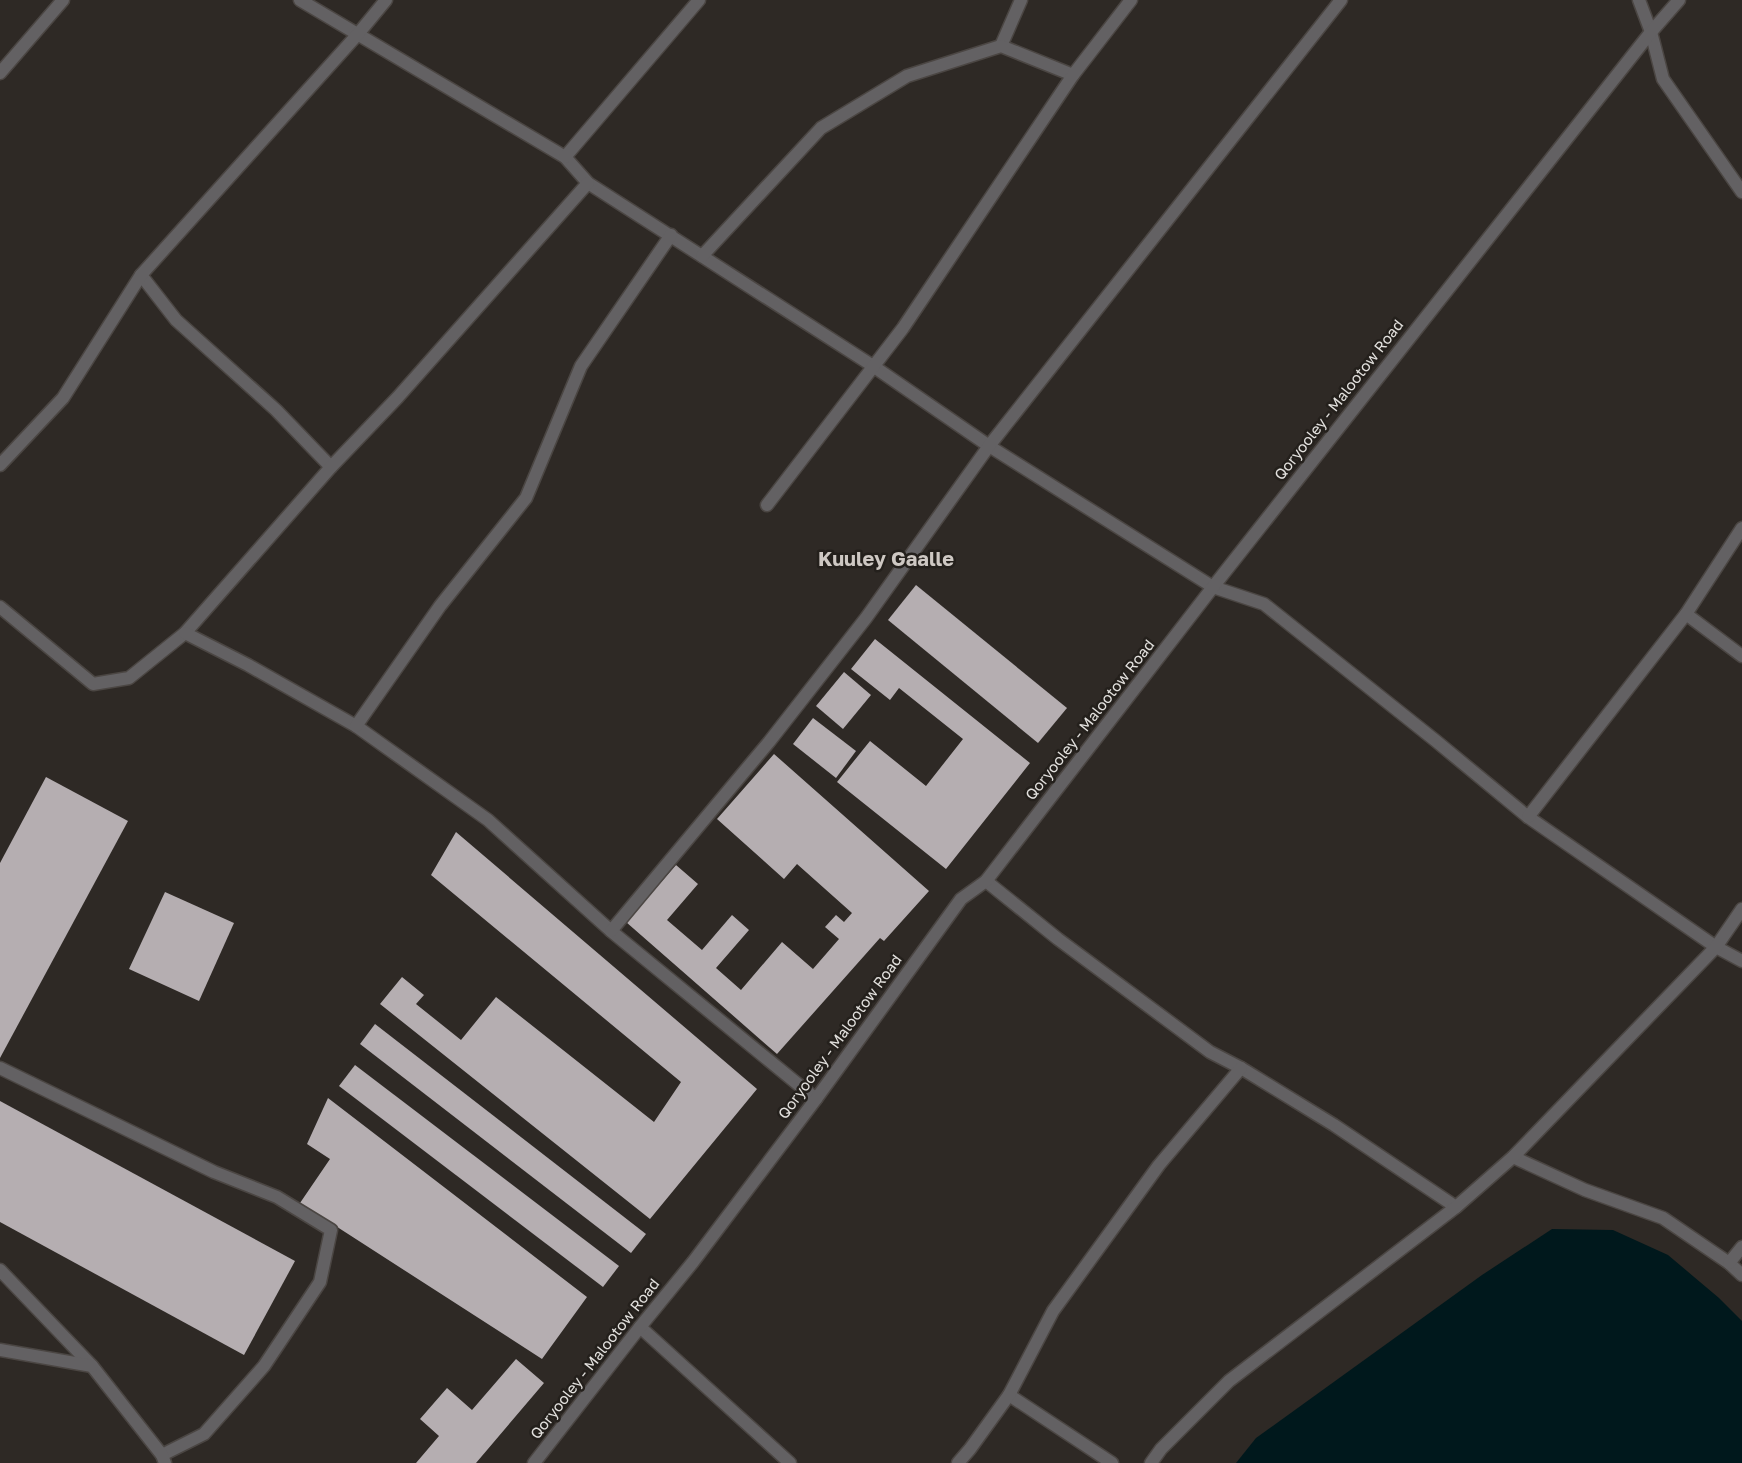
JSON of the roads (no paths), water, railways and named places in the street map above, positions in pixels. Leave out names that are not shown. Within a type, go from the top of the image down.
[{"type":"street","points":[[0,73],[63,0]]},
{"type":"street","points":[[300,0],[564,157],[588,182],[874,366],[990,446],[1213,587],[1264,604],[1436,741],[1528,818],[1716,946],[1742,960]]},
{"type":"street","points":[[0,465],[63,398],[141,274],[358,34],[386,0]]},
{"type":"street","points":[[564,157],[699,0]]},
{"type":"street","points":[[1001,46],[1021,0]]},
{"type":"street","points":[[767,505],[903,328],[1073,75],[1132,0]]},
{"type":"street","points":[[612,931],[769,742],[866,618],[990,446],[1341,0]]},
{"type":"street","points":[[1639,0],[1651,32],[1663,79],[1742,192]]},
{"type":"street","name":"Qoryooley - Malootow Road","points":[[534,1463],[693,1262],[816,1099],[961,899],[986,881],[1213,587],[1678,0]]},
{"type":"street","points":[[702,256],[821,128],[907,76],[1001,46],[1073,75]]},
{"type":"street","points":[[0,607],[93,684],[129,678],[185,633],[331,467],[398,397],[588,182]]},
{"type":"street","points":[[356,726],[440,606],[526,498],[581,366],[671,235]]},
{"type":"street","points":[[141,274],[176,320],[276,410],[331,467]]},
{"type":"street","points":[[1528,818],[1686,614],[1742,528]]},
{"type":"street","points":[[1686,614],[1742,656]]},
{"type":"street","points":[[185,633],[248,665],[356,726],[488,820],[612,931],[816,1099]]},
{"type":"street","points":[[986,881],[1058,939],[1210,1052],[1241,1068],[1334,1125],[1456,1207]]},
{"type":"street","points":[[1151,1463],[1161,1449],[1229,1381],[1456,1207],[1513,1157],[1716,946],[1742,908]]},
{"type":"street","points":[[0,1068],[214,1172],[277,1197],[331,1230],[320,1282],[264,1366],[204,1434],[164,1459],[92,1366],[0,1270]]},
{"type":"street","points":[[958,1463],[1009,1395],[1053,1311],[1159,1165],[1241,1068]]},
{"type":"street","points":[[1513,1157],[1585,1190],[1663,1218],[1729,1263],[1742,1276]]},
{"type":"street","points":[[1729,1263],[1742,1247]]},
{"type":"street","points":[[640,1327],[790,1463]]},
{"type":"street","points":[[0,1350],[92,1366]]},
{"type":"street","points":[[1009,1395],[1112,1463]]},
{"type":"water","points":[[1552,1229],[1613,1230],[1668,1255],[1719,1298],[1742,1321],[1742,1463],[1236,1463],[1256,1438],[1482,1275]]},
{"type":"district","name":"Kuuley Gaalle","points":[[886,559]]}]
